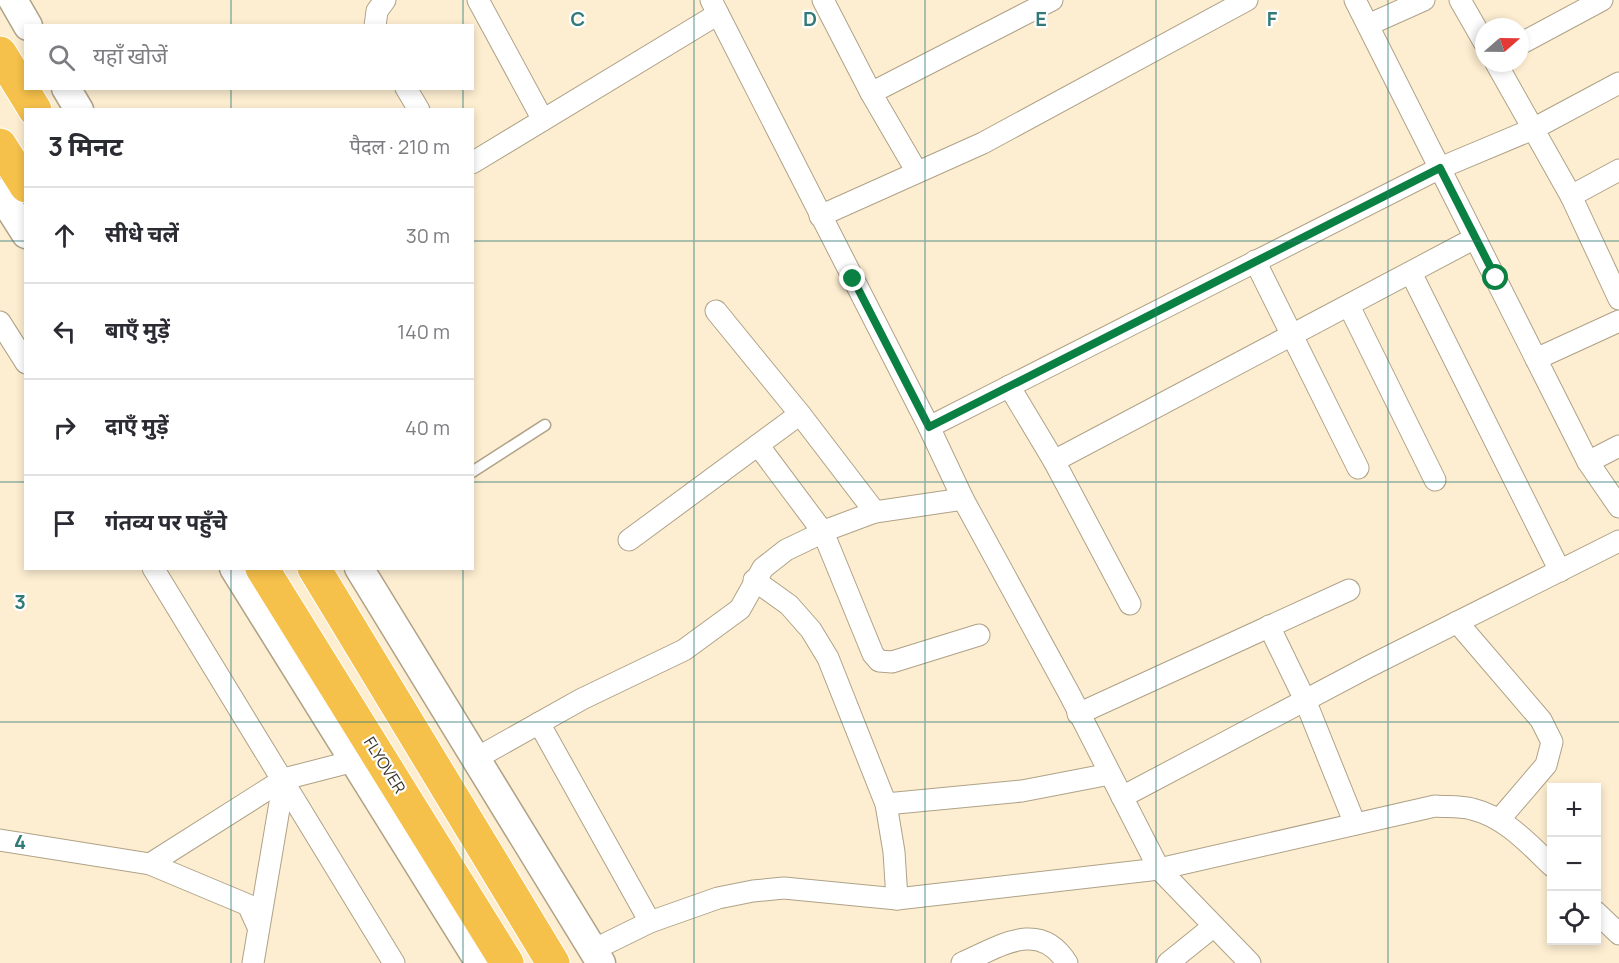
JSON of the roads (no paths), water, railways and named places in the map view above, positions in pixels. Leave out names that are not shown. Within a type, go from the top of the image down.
[{"type":"highway","points":[[0,53],[34,108]]},
{"type":"highway","points":[[0,145],[24,183]]},
{"type":"highway","name":"FLYOVER","points":[[263,570],[507,963]]},
{"type":"highway","points":[[315,570],[553,963]]},
{"type":"street","points":[[13,0],[27,24]]},
{"type":"street","points":[[375,24],[377,11],[386,0]]},
{"type":"street","points":[[478,0],[543,120]]},
{"type":"street","points":[[823,0],[871,93],[917,172]]},
{"type":"street","points":[[871,93],[1052,0]]},
{"type":"street","points":[[1355,0],[1588,462],[1619,507]]},
{"type":"street","points":[[1368,25],[1424,0]]},
{"type":"street","points":[[1460,0],[1475,26]]},
{"type":"street","points":[[1529,39],[1602,0]]},
{"type":"street","points":[[820,216],[983,143],[1243,1]]},
{"type":"street","points":[[474,162],[543,120],[714,7],[929,427],[963,499],[1074,704],[1159,869],[1250,963]]},
{"type":"street","points":[[1501,72],[1571,196],[1619,298]]},
{"type":"street","points":[[929,427],[1440,168],[1533,129],[1619,83]]},
{"type":"street","points":[[67,90],[78,108]]},
{"type":"street","points":[[407,90],[418,108]]},
{"type":"street","points":[[1571,196],[1619,170]]},
{"type":"street","points":[[0,193],[24,231]]},
{"type":"street","points":[[1054,462],[1475,238]]},
{"type":"street","points":[[1255,261],[1358,468]]},
{"type":"street","points":[[1412,273],[1560,571]]},
{"type":"street","points":[[1349,306],[1435,480]]},
{"type":"street","points":[[716,311],[800,414],[875,512]]},
{"type":"street","points":[[1536,359],[1619,321]]},
{"type":"street","points":[[0,322],[24,360]]},
{"type":"street","points":[[1009,386],[1054,462],[1130,604]]},
{"type":"street","points":[[629,540],[800,414]]},
{"type":"street","points":[[758,445],[823,532],[873,654],[879,661],[892,662],[979,635]]},
{"type":"street","points":[[1588,462],[1619,446]]},
{"type":"street","points":[[475,759],[539,723],[684,650],[740,609],[754,580],[763,568],[786,550],[823,532],[875,512],[963,499]]},
{"type":"street","points":[[1122,797],[1457,622],[1619,542]]},
{"type":"street","points":[[154,570],[284,779],[394,963]]},
{"type":"street","points":[[235,570],[480,963]]},
{"type":"street","points":[[360,570],[597,956],[650,922],[718,898],[753,891],[784,888],[897,899],[1159,869],[1435,806],[1472,809],[1499,820],[1519,834],[1547,862]]},
{"type":"street","points":[[754,580],[789,606],[811,630],[828,658],[886,804],[894,852],[897,899]]},
{"type":"street","points":[[1074,704],[1269,626],[1349,590]]},
{"type":"street","points":[[1457,622],[1541,720],[1552,742],[1546,765],[1499,820]]},
{"type":"street","points":[[1269,626],[1305,700],[1355,824]]},
{"type":"street","points":[[539,723],[650,922]]},
{"type":"street","points":[[150,864],[284,779],[354,761]]},
{"type":"street","points":[[886,804],[1022,791],[1110,774]]},
{"type":"street","points":[[253,963],[284,779]]},
{"type":"street","points":[[0,840],[150,864],[248,904],[258,927]]},
{"type":"street","points":[[1601,917],[1619,934]]},
{"type":"street","points":[[1168,963],[1214,926]]},
{"type":"street","points":[[962,963],[1026,938],[1042,939],[1053,946],[1067,963]]},
{"type":"lane","points":[[474,471],[545,425]]}]
